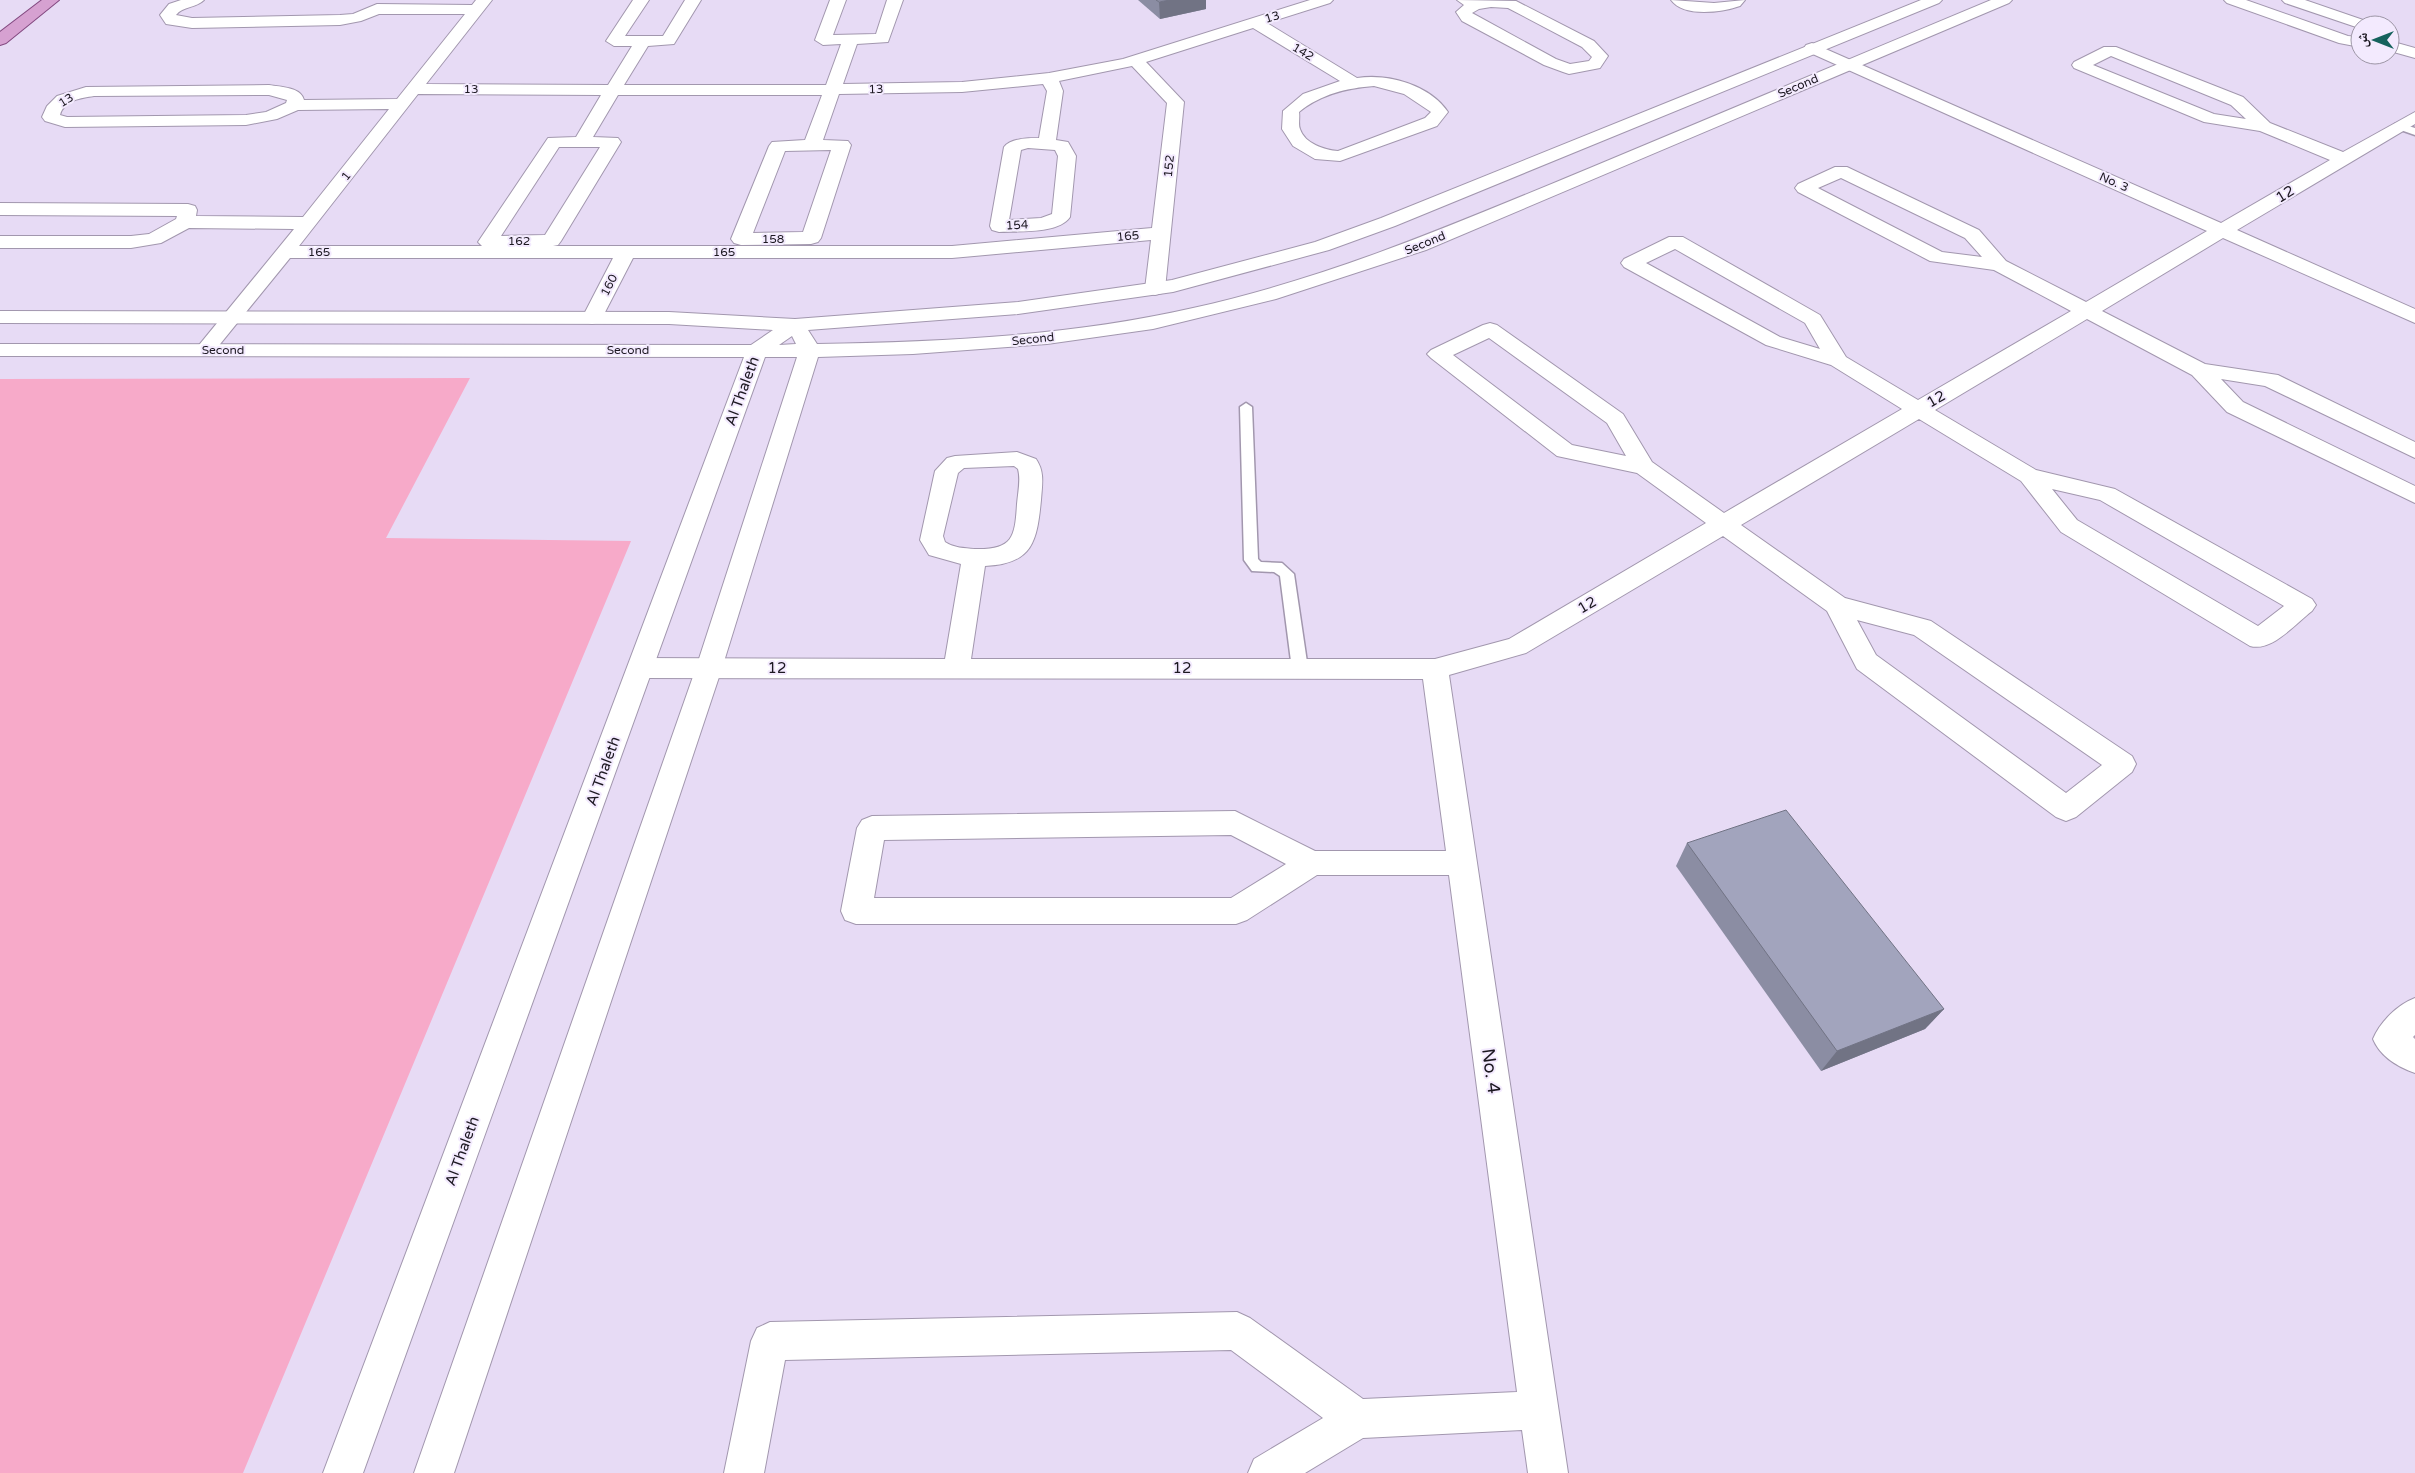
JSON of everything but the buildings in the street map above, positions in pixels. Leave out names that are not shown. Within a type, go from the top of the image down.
[{"type":"main road","points":[[0,40],[51,0]]},
{"type":"street","points":[[196,0],[174,7],[168,15],[171,21],[192,23],[340,20],[356,18],[377,4],[480,5]]},
{"type":"street","points":[[642,0],[614,41],[668,41],[693,0]]},
{"type":"street","points":[[838,0],[823,40],[882,39],[895,0]]},
{"type":"street","name":"13","points":[[415,89],[834,90],[962,87],[1049,78],[1135,60],[1325,0]]},
{"type":"street","points":[[1679,0],[1694,7],[1711,8],[1725,7],[1735,3],[1737,0]]},
{"type":"street","name":"Second","points":[[0,317],[669,318],[795,324],[1018,308],[1155,289],[1304,252],[1388,222],[1934,0]]},
{"type":"street","name":"Second","points":[[0,350],[810,350],[941,346],[1023,341],[1118,329],[1273,294],[1348,272],[1419,246],[2004,0]]},
{"type":"street","points":[[2232,0],[2350,41]]},
{"type":"street","points":[[2290,0],[2350,20]]},
{"type":"street","points":[[1470,2],[1511,4],[1588,44],[1600,56],[1594,65],[1569,69],[1550,62],[1467,18],[1464,12],[1470,2]]},
{"type":"street","name":"1","points":[[205,350],[415,89],[480,5]]},
{"type":"street","name":"142","points":[[1254,22],[1353,82]]},
{"type":"street","points":[[812,145],[851,40]]},
{"type":"street","points":[[581,142],[643,41]]},
{"type":"street","name":"No. 3","points":[[1812,48],[2415,317]]},
{"type":"street","points":[[2400,48],[2415,53]]},
{"type":"street","points":[[2264,127],[2237,101],[2110,50],[2080,65],[2210,118],[2264,127],[2344,158]]},
{"type":"street","name":"152","points":[[1135,60],[1176,102],[1155,289]]},
{"type":"street","points":[[1047,143],[1055,90],[1049,78]]},
{"type":"street","points":[[1374,81],[1398,84],[1428,99],[1440,112],[1431,122],[1340,156],[1321,155],[1299,142],[1290,129],[1291,111],[1300,102],[1353,82],[1374,81]]},
{"type":"street","name":"13","points":[[294,105],[296,98],[288,93],[269,90],[101,90],[78,93],[62,100],[52,110],[51,117],[65,122],[246,120],[267,118],[283,113],[294,105],[403,104]]},
{"type":"street","name":"12","points":[[641,668],[1435,669],[1517,646],[2344,158],[2410,125]]},
{"type":"street","name":"162","points":[[554,142],[581,142],[612,142],[551,241],[488,242],[554,142]]},
{"type":"street","name":"154","points":[[1027,143],[1047,143],[1062,146],[1067,156],[1061,217],[1044,224],[999,226],[1013,147],[1027,143]]},
{"type":"street","name":"158","points":[[812,145],[842,145],[812,238],[741,239],[778,146],[812,145]]},
{"type":"street","points":[[1999,266],[1972,234],[1841,171],[1804,188],[1937,256],[1999,266],[2200,370],[2235,407],[2415,495]]},
{"type":"street","points":[[0,209],[188,210],[185,222]]},
{"type":"street","points":[[0,242],[131,242],[154,239],[185,222],[308,223]]},
{"type":"street","name":"165","points":[[285,252],[952,252],[1162,233]]},
{"type":"street","points":[[1838,361],[1813,319],[1676,242],[1631,263],[1773,341],[1838,361],[2029,476],[2107,494],[2303,605],[2260,640],[2069,526],[2029,476]]},
{"type":"street","name":"160","points":[[592,318],[626,252]]},
{"type":"street","points":[[434,1473],[710,668],[810,350],[795,324]]},
{"type":"street","name":"Al Thaleth","points":[[343,1473],[757,350],[795,324]]},
{"type":"street","points":[[1644,467],[1565,452],[1438,354],[1490,329],[1615,419],[1644,467],[1837,605],[1922,628],[2122,764],[2066,809],[1866,662],[1837,605]]},
{"type":"street","points":[[2200,370],[2270,380],[2415,451]]},
{"type":"street","points":[[1017,459],[1025,461],[1032,477],[1026,534],[1021,544],[1011,554],[974,557],[938,550],[932,541],[931,536],[947,471],[955,463],[964,461],[1017,459]]},
{"type":"street","points":[[957,667],[974,557]]},
{"type":"street","name":"No. 4","points":[[1435,669],[1548,1473]]},
{"type":"street","points":[[1312,863],[1236,911],[856,911],[872,828],[1235,823],[1312,863],[1462,863]]},
{"type":"street","points":[[2415,1013],[2389,1039],[2415,1058]]},
{"type":"street","points":[[744,1473],[770,1341],[1237,1331],[1358,1419]]},
{"type":"street","points":[[1268,1473],[1358,1419],[1539,1410]]},
{"type":"lane","points":[[1246,408],[1251,560],[1257,567],[1277,567],[1287,574],[1300,669]]},
{"type":"shaded area","points":[[470,378],[386,538],[631,541],[243,1473],[0,1473],[0,379]]}]
